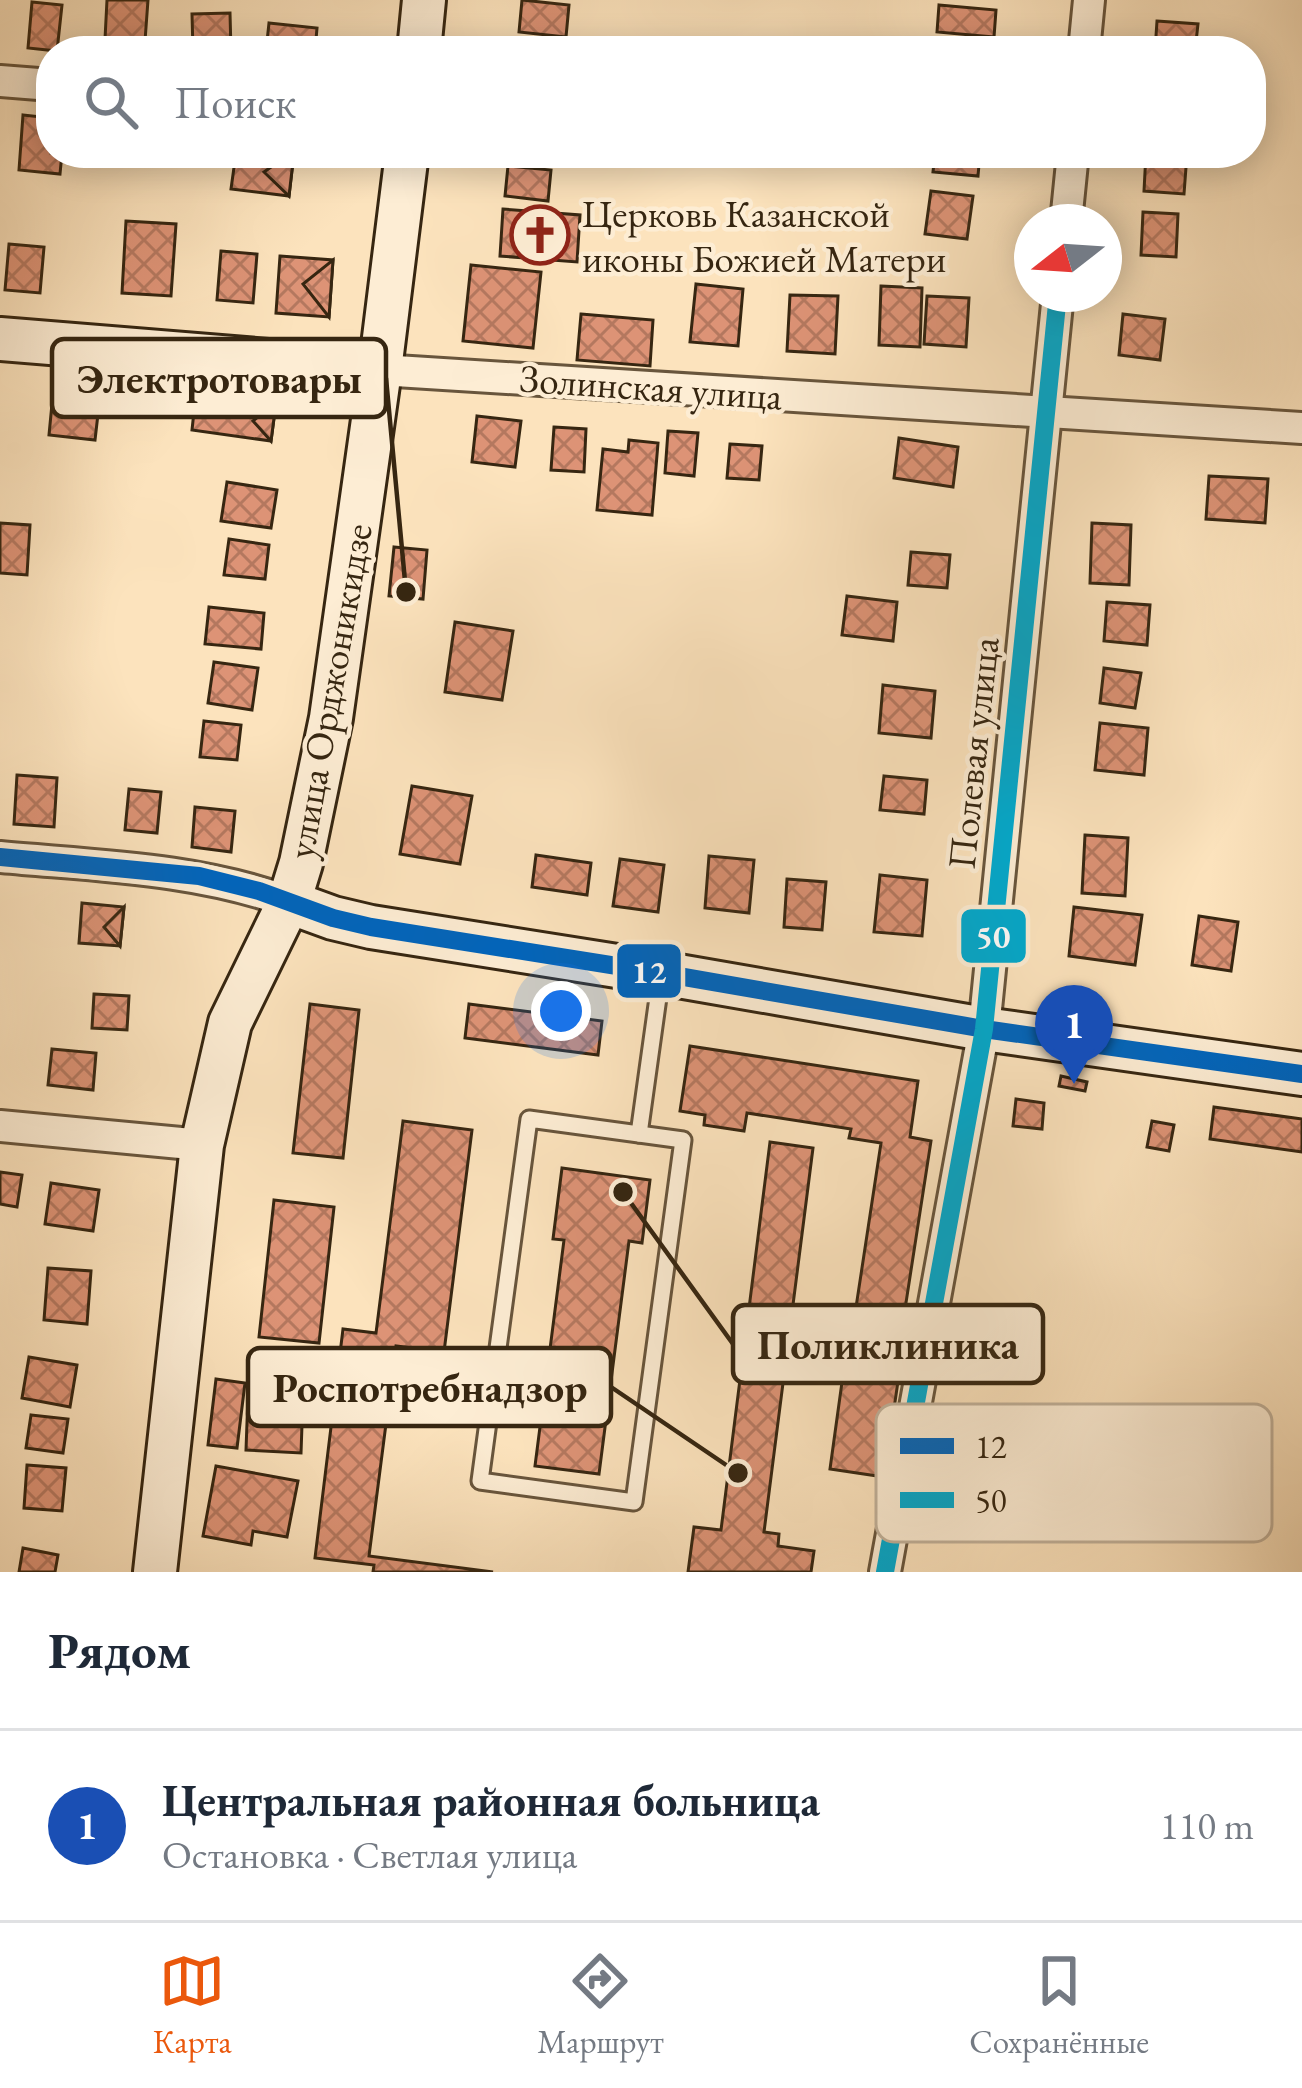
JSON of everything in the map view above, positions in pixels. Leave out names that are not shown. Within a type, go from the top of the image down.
[{"type":"main road","points":[[420,36],[424,0]]},
{"type":"main road","name":"улица Орджоникидзе","points":[[155,1572],[202,1145],[230,1023],[289,902],[301,863],[331,718],[405,168]]},
{"type":"main road","name":"Золинская улица","points":[[0,339],[380,370]]},
{"type":"main road","points":[[289,902],[371,927],[984,1029],[1302,1073]]},
{"type":"street","points":[[1085,36],[1089,0]]},
{"type":"street","points":[[0,81],[36,84]]},
{"type":"street","points":[[1068,204],[1071,168]]},
{"type":"street","name":"Полевая улица","points":[[916,1404],[984,1029],[1056,312]]},
{"type":"street","name":"Золинская улица","points":[[380,370],[1302,428]]},
{"type":"street","points":[[0,857],[199,876],[289,902]]},
{"type":"street","points":[[0,1126],[202,1145]]},
{"type":"street","name":"Полевая улица","points":[[885,1572],[890,1542]]},
{"type":"lane","points":[[639,1133],[661,973]]},
{"type":"lane","points":[[529,1119],[639,1133],[683,1140],[634,1502],[480,1481],[529,1119]]},
{"type":"building","points":[[107,0],[148,0],[145,36],[105,36]]},
{"type":"building","points":[[522,0],[569,5],[566,36],[519,32]]},
{"type":"building","points":[[32,2],[62,5],[59,36],[36,36],[36,49],[28,48]]},
{"type":"building","points":[[939,5],[996,10],[994,36],[937,32]]},
{"type":"building","points":[[230,13],[231,36],[193,36],[192,14]]},
{"type":"building","points":[[1157,21],[1198,24],[1197,36],[1156,36]]},
{"type":"building","points":[[269,23],[317,28],[316,36],[268,36]]},
{"type":"building","points":[[23,115],[36,116],[36,168],[61,168],[60,174],[19,170]]},
{"type":"building","points":[[234,168],[292,168],[289,196],[231,189]]},
{"type":"building","points":[[292,168],[289,196],[264,172]]},
{"type":"building","points":[[508,168],[551,170],[548,201],[505,196]]},
{"type":"building","points":[[933,168],[979,168],[978,176],[933,172]]},
{"type":"building","points":[[1145,168],[1186,168],[1184,194],[1144,191]]},
{"type":"building","points":[[931,191],[973,196],[967,239],[925,234]]},
{"type":"building","name":"Церковь Казанской иконы Божией Матери","points":[[503,209],[580,215],[577,262],[500,256]]},
{"type":"building","points":[[1143,212],[1178,214],[1176,257],[1141,255]]},
{"type":"building","points":[[126,221],[176,224],[171,296],[122,293]]},
{"type":"building","points":[[9,244],[44,247],[40,293],[5,290]]},
{"type":"building","points":[[221,251],[257,254],[253,303],[217,300]]},
{"type":"building","points":[[280,256],[333,260],[329,317],[276,313]]},
{"type":"building","points":[[333,260],[329,317],[303,284]]},
{"type":"building","points":[[471,265],[541,272],[533,348],[463,341]]},
{"type":"building","points":[[696,284],[743,289],[738,346],[690,342]]},
{"type":"building","points":[[881,286],[922,288],[920,347],[879,345]]},
{"type":"building","points":[[790,295],[838,296],[835,354],[787,351]]},
{"type":"building","points":[[927,296],[969,298],[966,347],[924,344]]},
{"type":"building","points":[[581,314],[653,320],[650,366],[577,360]]},
{"type":"building","points":[[1123,314],[1165,319],[1160,360],[1119,355]]},
{"type":"building","points":[[54,383],[101,388],[95,440],[49,435]]},
{"type":"building","points":[[196,393],[276,403],[271,441],[192,430]]},
{"type":"building","points":[[276,403],[271,441],[253,421]]},
{"type":"building","points":[[477,416],[521,421],[515,467],[472,462]]},
{"type":"building","points":[[554,427],[586,429],[584,472],[551,470]]},
{"type":"building","points":[[668,431],[698,433],[694,476],[665,473]]},
{"type":"building","points":[[899,438],[958,447],[953,487],[894,478]]},
{"type":"building","points":[[629,440],[658,443],[652,515],[597,510],[603,449],[628,452]]},
{"type":"building","points":[[730,444],[762,446],[759,480],[727,478]]},
{"type":"building","points":[[1209,476],[1268,479],[1265,523],[1206,519]]},
{"type":"building","points":[[227,482],[277,490],[271,528],[221,521]]},
{"type":"building","points":[[0,523],[30,525],[27,575],[0,573]]},
{"type":"building","points":[[1092,523],[1131,525],[1129,585],[1090,583]]},
{"type":"building","points":[[229,539],[269,545],[265,579],[224,575]]},
{"type":"building","points":[[394,547],[427,550],[423,599],[389,596]]},
{"type":"building","points":[[911,552],[950,555],[947,588],[908,585]]},
{"type":"building","points":[[847,596],[897,602],[893,641],[842,635]]},
{"type":"building","points":[[1107,602],[1150,605],[1147,645],[1104,641]]},
{"type":"building","points":[[209,607],[264,613],[261,649],[205,644]]},
{"type":"building","points":[[455,622],[513,631],[502,700],[445,692]]},
{"type":"building","points":[[214,662],[258,668],[252,710],[208,703]]},
{"type":"building","points":[[1104,668],[1141,673],[1135,708],[1100,703]]},
{"type":"building","points":[[883,685],[935,691],[931,738],[879,733]]},
{"type":"building","points":[[204,721],[241,725],[237,760],[200,757]]},
{"type":"building","points":[[1100,723],[1148,728],[1144,775],[1095,770]]},
{"type":"building","points":[[17,775],[57,778],[54,827],[14,824]]},
{"type":"building","points":[[884,776],[927,780],[924,814],[880,810]]},
{"type":"building","points":[[412,786],[472,796],[460,864],[400,854]]},
{"type":"building","points":[[129,789],[161,792],[157,833],[125,830]]},
{"type":"building","points":[[195,807],[235,811],[231,852],[192,847]]},
{"type":"building","points":[[1085,835],[1128,838],[1125,896],[1082,893]]},
{"type":"building","points":[[536,855],[591,863],[587,895],[532,887]]},
{"type":"building","points":[[709,856],[754,860],[749,913],[705,908]]},
{"type":"building","points":[[620,859],[664,865],[658,912],[613,906]]},
{"type":"building","points":[[880,875],[927,880],[922,936],[874,932]]},
{"type":"building","points":[[787,879],[826,882],[822,930],[784,927]]},
{"type":"building","points":[[82,903],[124,907],[120,946],[79,943]]},
{"type":"building","points":[[124,907],[120,946],[104,927]]},
{"type":"building","points":[[1074,907],[1142,915],[1135,965],[1069,956]]},
{"type":"building","points":[[1199,916],[1238,922],[1231,971],[1192,965]]},
{"type":"building","points":[[94,994],[129,996],[127,1030],[92,1028]]},
{"type":"building","points":[[310,1004],[359,1010],[343,1158],[293,1153]]},
{"type":"building","points":[[469,1004],[602,1021],[598,1055],[465,1038]]},
{"type":"building","points":[[690,1046],[918,1081],[910,1137],[931,1141],[901,1335],[853,1327],[881,1143],[849,1138],[851,1129],[747,1113],[744,1131],[704,1125],[705,1115],[680,1111]]},
{"type":"building","points":[[52,1049],[96,1053],[93,1090],[48,1085]]},
{"type":"building","points":[[1061,1076],[1087,1082],[1085,1091],[1059,1086]]},
{"type":"building","points":[[1016,1099],[1044,1103],[1042,1129],[1013,1126]]},
{"type":"building","points":[[1214,1107],[1302,1119],[1302,1152],[1210,1139]]},
{"type":"building","points":[[403,1121],[472,1130],[444,1352],[396,1346],[369,1556],[493,1572],[373,1572],[374,1565],[315,1558],[343,1329],[376,1333]]},
{"type":"building","points":[[1152,1121],[1174,1125],[1169,1151],[1147,1147]]},
{"type":"building","points":[[770,1142],[813,1148],[764,1532],[779,1534],[778,1546],[814,1551],[811,1572],[688,1572],[694,1527],[721,1530]]},
{"type":"building","points":[[562,1168],[650,1180],[642,1243],[629,1241],[599,1474],[535,1466],[564,1240],[553,1239]]},
{"type":"building","points":[[0,1172],[22,1175],[17,1207],[0,1204]]},
{"type":"building","points":[[51,1183],[99,1190],[93,1231],[45,1224]]},
{"type":"building","points":[[274,1200],[334,1207],[319,1343],[259,1337]]},
{"type":"building","points":[[48,1268],[91,1271],[87,1324],[44,1320]]},
{"type":"building","points":[[847,1346],[902,1354],[895,1404],[876,1404],[876,1476],[830,1469]]},
{"type":"building","points":[[29,1357],[77,1365],[70,1407],[22,1398]]},
{"type":"building","points":[[216,1379],[245,1383],[237,1448],[208,1445]]},
{"type":"building","points":[[248,1395],[303,1397],[301,1453],[246,1450]]},
{"type":"building","points":[[31,1415],[68,1419],[63,1453],[26,1448]]},
{"type":"building","points":[[27,1465],[66,1468],[62,1511],[24,1508]]},
{"type":"building","points":[[216,1466],[298,1481],[287,1537],[253,1531],[251,1545],[203,1536]]},
{"type":"building","points":[[23,1548],[58,1555],[55,1572],[19,1572]]},
{"type":"transit line","name":"50","points":[[916,1404],[984,1029],[1056,312]]},
{"type":"transit line","name":"12","points":[[0,857],[199,876],[371,927],[984,1029],[1302,1074]]},
{"type":"transit line","name":"50","points":[[885,1572],[890,1542]]},
{"type":"place","name":"Церковь Казанской иконы Божией Матери","points":[[540,235]]},
{"type":"place","name":"Электротовары","points":[[406,592]]},
{"type":"place","name":"Центральная районная больница","points":[[1074,1084]]},
{"type":"place","name":"Поликлиника","points":[[623,1192]]},
{"type":"place","name":"Роспотребнадзор","points":[[738,1473]]}]
